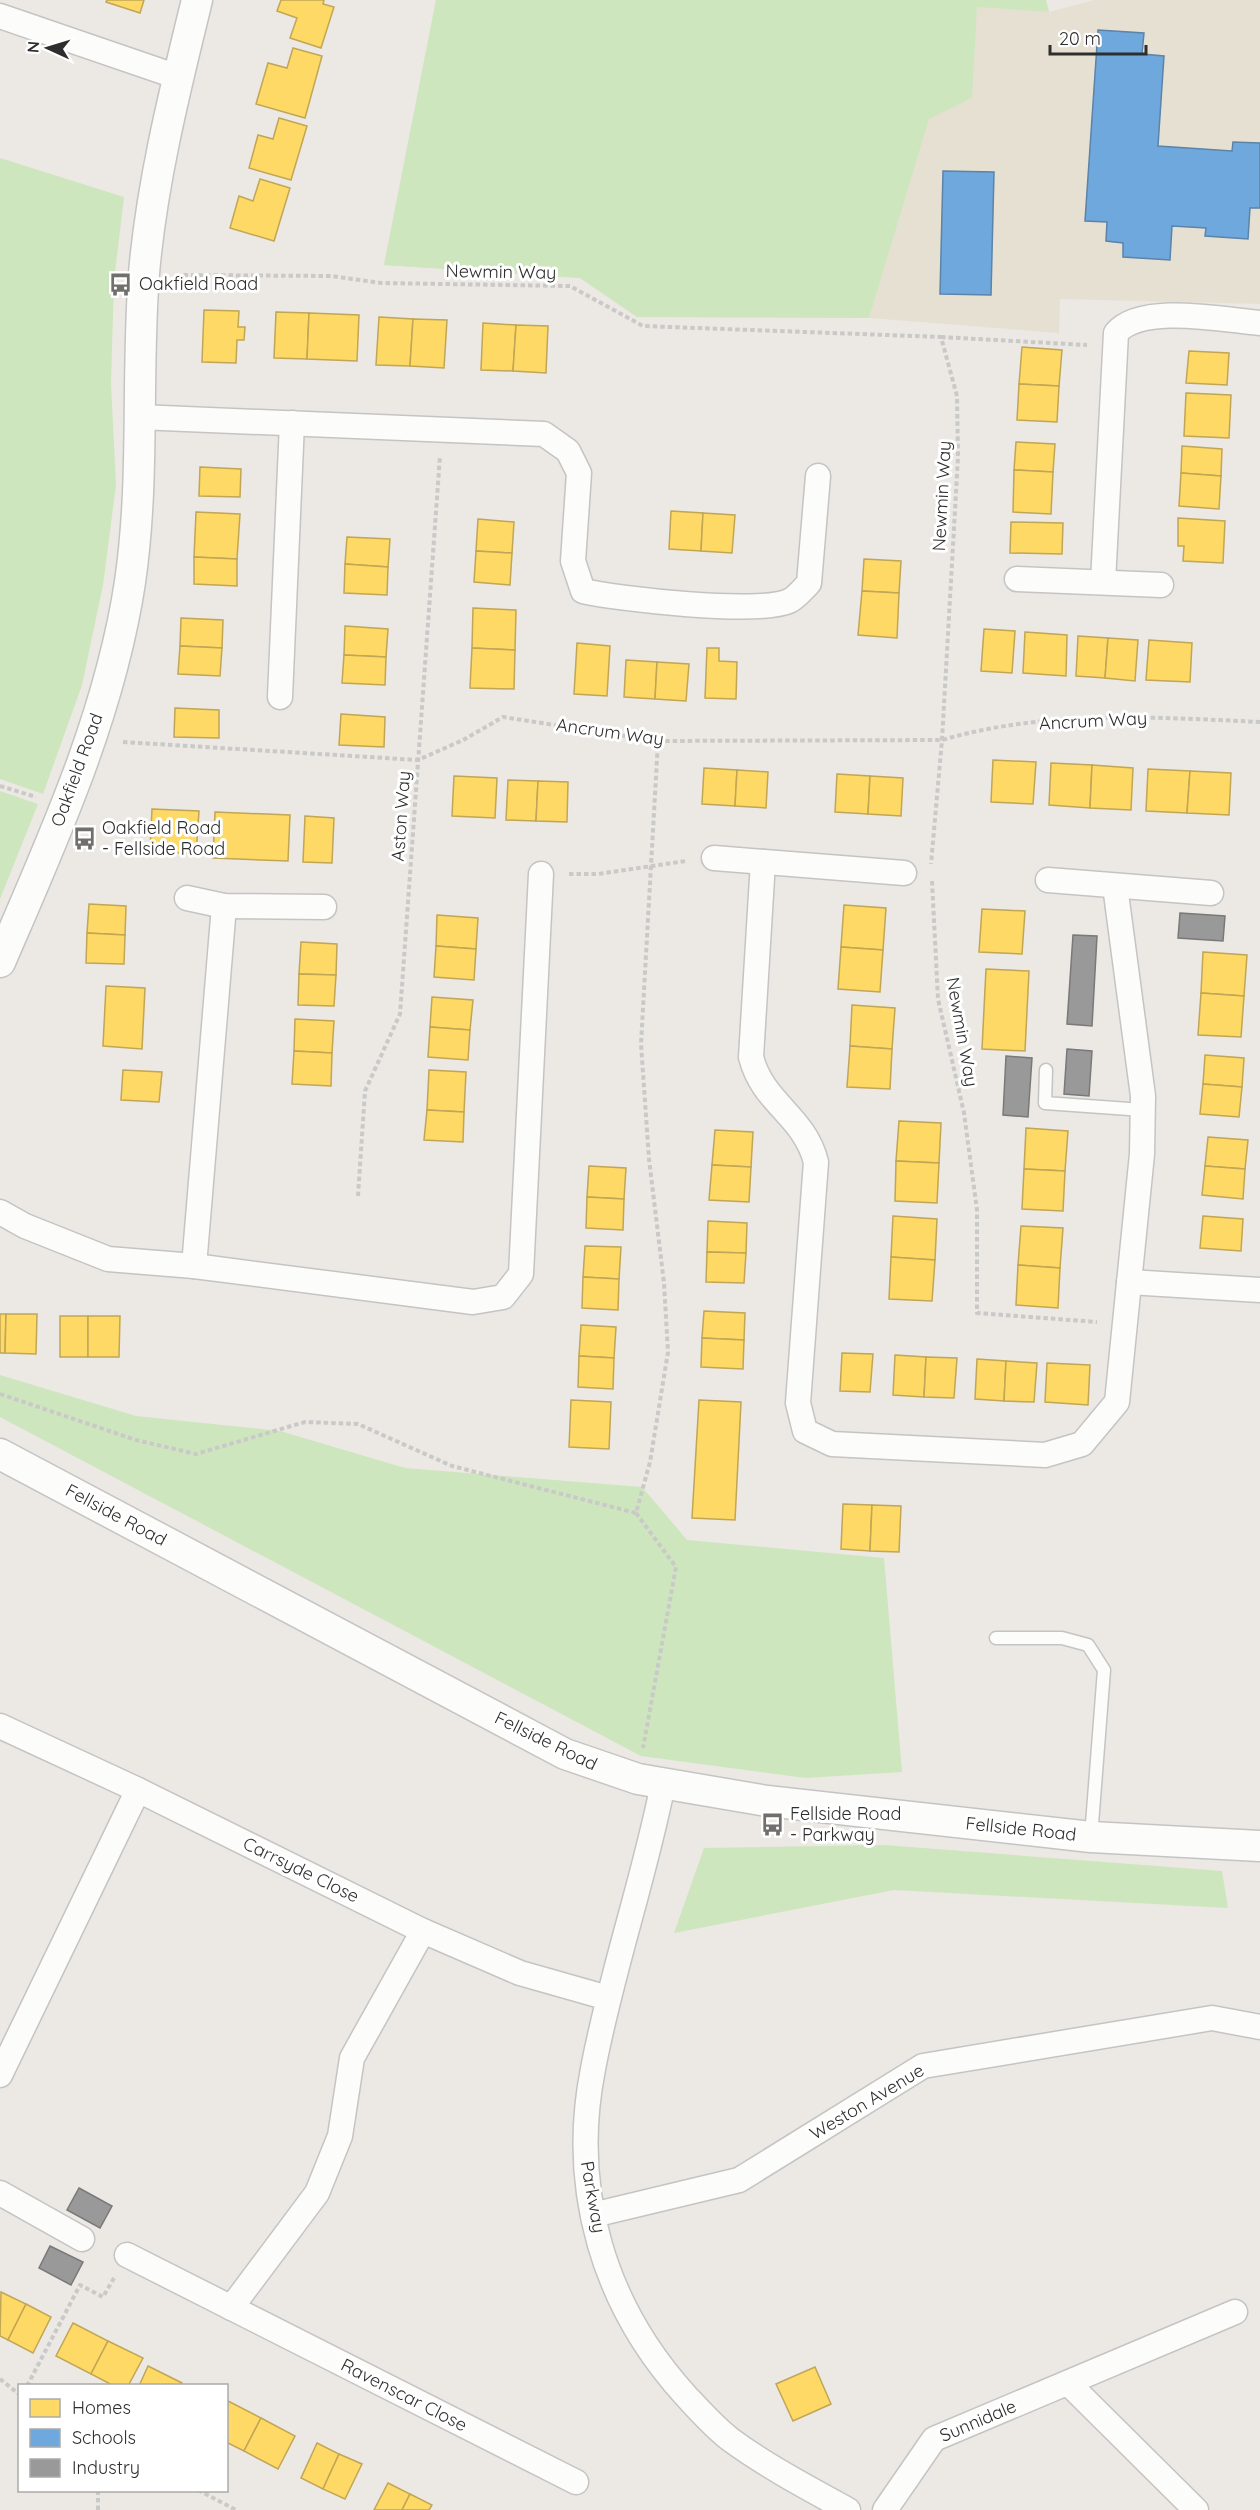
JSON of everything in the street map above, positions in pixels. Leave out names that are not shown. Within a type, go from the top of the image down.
[{"type":"street","name":"Oakfield Road","points":[[0,962],[66,808],[91,740],[130,583],[138,511],[144,274],[153,195],[197,0]]},
{"type":"street","points":[[0,16],[178,77]]},
{"type":"street","points":[[1103,582],[1116,333],[1123,325],[1147,318],[1178,316],[1260,323]]},
{"type":"street","points":[[139,417],[544,434],[568,451],[579,473],[573,561],[583,591],[609,597],[757,608],[790,601],[809,583],[818,476]]},
{"type":"street","points":[[279,697],[292,423]]},
{"type":"street","points":[[1017,579],[1161,585]]},
{"type":"street","points":[[714,858],[904,873]]},
{"type":"street","points":[[763,862],[751,1057],[755,1075],[767,1093],[803,1130],[811,1143],[816,1162],[798,1403],[805,1431],[832,1444],[1045,1455],[1082,1444],[1117,1402],[1143,1154],[1143,1096],[1115,886]]},
{"type":"street","points":[[0,1212],[25,1226],[108,1259],[194,1266],[473,1302],[503,1297],[520,1274],[541,874]]},
{"type":"street","points":[[1048,880],[1211,892]]},
{"type":"street","points":[[187,898],[224,906],[324,907]]},
{"type":"street","points":[[194,1266],[224,906]]},
{"type":"street","points":[[1129,1282],[1260,1290]]},
{"type":"street","name":"Fellside Road","points":[[0,1454],[565,1754],[650,1781],[767,1802],[1091,1837],[1260,1846]]},
{"type":"street","name":"Carrsyde Close","points":[[0,1726],[138,1790],[423,1931],[520,1973],[608,1998]]},
{"type":"street","name":"Parkway","points":[[650,1781],[592,2071],[584,2148],[593,2215],[613,2283],[642,2342],[658,2365],[730,2439],[791,2479],[848,2510]]},
{"type":"street","points":[[0,2075],[138,1790]]},
{"type":"street","points":[[231,2308],[317,2193],[340,2136],[352,2058],[423,1931]]},
{"type":"street","name":"Weston Avenue","points":[[593,2215],[739,2180],[923,2067],[1212,2018],[1260,2027]]},
{"type":"street","points":[[0,2193],[82,2239]]},
{"type":"street","name":"Ravenscar Close","points":[[127,2255],[576,2482]]},
{"type":"street","name":"Sunnidale","points":[[885,2510],[934,2439],[1069,2384],[1235,2312]]},
{"type":"street","points":[[1069,2384],[1196,2510]]},
{"type":"lane","points":[[1046,1070],[1045,1103],[1143,1110]]},
{"type":"lane","points":[[996,1638],[1062,1638],[1088,1645],[1104,1670],[1091,1837]]},
{"type":"path","name":"Newmin Way","points":[[144,274],[331,276],[381,283],[570,286],[643,326],[941,337],[957,396],[958,458],[942,740],[931,861],[939,999],[964,1113],[976,1210],[977,1313],[1125,1324]]},
{"type":"path","points":[[941,337],[1115,347]]},
{"type":"path","name":"Aston Way","points":[[358,1196],[366,1091],[400,1014],[442,431]]},
{"type":"path","name":"Ancrum Way","points":[[418,760],[503,717],[657,741],[942,740],[962,734],[1049,721],[1144,717],[1260,723]]},
{"type":"path","points":[[91,740],[418,760]]},
{"type":"path","points":[[541,874],[598,874],[650,864],[714,858]]},
{"type":"path","points":[[636,1513],[676,1567],[650,1781]]},
{"type":"path","points":[[28,2384],[80,2285],[103,2297],[127,2255]]},
{"type":"path","points":[[0,2379],[18,2393]]},
{"type":"path","points":[[98,2510],[99,2492]]},
{"type":"path","points":[[202,2492],[236,2510]]},
{"type":"shaded area","points":[[436,0],[1046,0],[1049,12],[1094,0],[1260,0],[1260,304],[1060,299],[1059,333],[869,318],[637,317],[580,278],[384,265]]},
{"type":"green space","points":[[436,0],[1046,0],[1049,12],[977,7],[972,98],[929,119],[869,318],[637,317],[580,278],[384,265]]},
{"type":"green space","points":[[0,158],[124,197],[114,281],[111,383],[116,485],[103,585],[82,685],[43,794],[0,779]]},
{"type":"green space","points":[[0,791],[38,804],[0,899]]},
{"type":"green space","points":[[0,1375],[136,1416],[280,1431],[405,1468],[642,1487],[687,1540],[884,1558],[902,1772],[806,1778],[641,1756],[0,1417]]},
{"type":"green space","points":[[884,1845],[1222,1871],[1228,1908],[894,1890],[674,1933],[704,1848]]},
{"type":"building: Homes","points":[[107,0],[144,0],[140,13],[106,2]]},
{"type":"building: Homes","points":[[281,0],[324,0],[323,4],[334,7],[321,48],[290,38],[297,18],[277,11]]},
{"type":"building: Homes","points":[[293,48],[322,56],[305,118],[256,104],[268,63],[287,68]]},
{"type":"building: Homes","points":[[279,118],[307,126],[291,180],[249,168],[258,135],[273,139]]},
{"type":"building: Homes","points":[[260,179],[290,188],[274,241],[230,228],[239,196],[253,201]]},
{"type":"building: Homes","points":[[204,310],[239,311],[238,327],[245,327],[244,340],[237,340],[236,363],[202,362]]},
{"type":"building: Homes","points":[[276,312],[309,313],[307,359],[274,358]]},
{"type":"building: Homes","points":[[309,313],[359,315],[357,361],[307,359]]},
{"type":"building: Homes","points":[[379,317],[413,319],[410,366],[376,365]]},
{"type":"building: Homes","points":[[413,319],[447,320],[444,368],[410,366]]},
{"type":"building: Homes","points":[[483,323],[516,325],[513,371],[481,370]]},
{"type":"building: Homes","points":[[516,325],[548,326],[546,373],[513,371]]},
{"type":"building: Homes","points":[[1022,347],[1062,350],[1059,386],[1019,384]]},
{"type":"building: Homes","points":[[1189,351],[1229,353],[1227,385],[1186,383]]},
{"type":"building: Homes","points":[[1019,384],[1059,386],[1057,422],[1017,420]]},
{"type":"building: Homes","points":[[1186,393],[1231,395],[1229,438],[1184,436]]},
{"type":"building: Homes","points":[[1016,442],[1055,444],[1053,472],[1014,470]]},
{"type":"building: Homes","points":[[1182,446],[1222,449],[1221,476],[1181,473]]},
{"type":"building: Homes","points":[[200,467],[241,469],[240,497],[199,496]]},
{"type":"building: Homes","points":[[1014,470],[1053,472],[1051,514],[1013,512]]},
{"type":"building: Homes","points":[[1181,473],[1221,476],[1219,509],[1179,506]]},
{"type":"building: Homes","points":[[671,511],[703,513],[701,551],[669,549]]},
{"type":"building: Homes","points":[[196,512],[240,514],[237,559],[194,557]]},
{"type":"building: Homes","points":[[703,513],[735,515],[732,553],[701,551]]},
{"type":"building: Homes","points":[[1178,518],[1225,521],[1223,563],[1183,561],[1184,546],[1178,546]]},
{"type":"building: Homes","points":[[478,519],[514,522],[512,553],[476,551]]},
{"type":"building: Homes","points":[[1011,522],[1063,523],[1062,554],[1010,553]]},
{"type":"building: Homes","points":[[347,537],[390,539],[388,567],[345,564]]},
{"type":"building: Homes","points":[[476,551],[512,553],[510,585],[474,582]]},
{"type":"building: Homes","points":[[194,557],[237,559],[237,586],[194,584]]},
{"type":"building: Homes","points":[[864,559],[901,561],[899,593],[862,591]]},
{"type":"building: Homes","points":[[345,564],[388,567],[387,595],[344,593]]},
{"type":"building: Homes","points":[[862,591],[899,593],[897,638],[858,635]]},
{"type":"building: Homes","points":[[473,608],[516,610],[515,650],[472,648]]},
{"type":"building: Homes","points":[[181,618],[223,620],[222,648],[180,646]]},
{"type":"building: Homes","points":[[345,626],[388,629],[386,657],[344,655]]},
{"type":"building: Homes","points":[[984,629],[1015,631],[1012,673],[981,671]]},
{"type":"building: Homes","points":[[1025,632],[1067,635],[1066,676],[1023,673]]},
{"type":"building: Homes","points":[[1078,636],[1108,638],[1105,678],[1076,676]]},
{"type":"building: Homes","points":[[1108,638],[1138,640],[1135,681],[1105,678]]},
{"type":"building: Homes","points":[[1149,640],[1192,643],[1190,682],[1146,680]]},
{"type":"building: Homes","points":[[577,643],[610,646],[607,696],[574,694]]},
{"type":"building: Homes","points":[[180,646],[222,648],[220,676],[178,674]]},
{"type":"building: Homes","points":[[472,648],[515,650],[514,689],[470,688]]},
{"type":"building: Homes","points":[[707,648],[719,648],[719,661],[737,662],[736,699],[705,698]]},
{"type":"building: Homes","points":[[344,655],[386,657],[385,685],[342,683]]},
{"type":"building: Homes","points":[[626,660],[657,662],[655,699],[624,697]]},
{"type":"building: Homes","points":[[657,662],[689,664],[686,701],[655,699]]},
{"type":"building: Homes","points":[[175,708],[219,710],[219,738],[174,737]]},
{"type":"building: Homes","points":[[341,714],[385,717],[384,747],[339,745]]},
{"type":"building: Homes","points":[[993,760],[1036,762],[1033,804],[991,802]]},
{"type":"building: Homes","points":[[1051,763],[1092,765],[1090,808],[1049,805]]},
{"type":"building: Homes","points":[[1092,765],[1133,768],[1131,810],[1090,808]]},
{"type":"building: Homes","points":[[704,768],[737,770],[735,806],[702,804]]},
{"type":"building: Homes","points":[[1148,769],[1190,771],[1187,813],[1146,811]]},
{"type":"building: Homes","points":[[737,770],[768,772],[766,808],[735,806]]},
{"type":"building: Homes","points":[[1190,771],[1231,773],[1229,815],[1187,813]]},
{"type":"building: Homes","points":[[837,774],[870,776],[868,814],[835,812]]},
{"type":"building: Homes","points":[[454,776],[497,778],[495,818],[452,816]]},
{"type":"building: Homes","points":[[870,776],[903,778],[901,816],[868,814]]},
{"type":"building: Homes","points":[[508,780],[538,781],[536,821],[506,820]]},
{"type":"building: Homes","points":[[538,781],[568,782],[567,822],[536,821]]},
{"type":"building: Homes","points":[[152,809],[199,811],[196,854],[150,851]]},
{"type":"building: Homes","points":[[215,812],[290,815],[288,861],[213,858]]},
{"type":"building: Homes","points":[[305,816],[334,818],[332,863],[303,862]]},
{"type":"building: Homes","points":[[89,904],[126,906],[125,935],[87,933]]},
{"type":"building: Homes","points":[[844,905],[886,908],[883,950],[841,947]]},
{"type":"building: Homes","points":[[982,909],[1025,911],[1022,954],[979,952]]},
{"type":"building: Homes","points":[[437,915],[478,918],[476,949],[436,946]]},
{"type":"building: Homes","points":[[87,933],[125,935],[124,964],[86,963]]},
{"type":"building: Homes","points":[[301,942],[337,944],[336,975],[299,974]]},
{"type":"building: Homes","points":[[436,946],[476,949],[474,980],[434,977]]},
{"type":"building: Homes","points":[[841,947],[883,950],[880,992],[838,989]]},
{"type":"building: Homes","points":[[1203,952],[1247,955],[1244,996],[1201,993]]},
{"type":"building: Homes","points":[[986,969],[1029,971],[1025,1051],[982,1049]]},
{"type":"building: Homes","points":[[299,974],[336,975],[334,1006],[298,1005]]},
{"type":"building: Homes","points":[[106,986],[145,988],[142,1049],[103,1046]]},
{"type":"building: Homes","points":[[1201,993],[1244,996],[1241,1037],[1198,1035]]},
{"type":"building: Homes","points":[[432,997],[473,1000],[470,1030],[430,1027]]},
{"type":"building: Homes","points":[[852,1005],[895,1008],[892,1049],[850,1046]]},
{"type":"building: Homes","points":[[295,1019],[334,1021],[332,1053],[294,1051]]},
{"type":"building: Homes","points":[[430,1027],[470,1030],[468,1060],[428,1057]]},
{"type":"building: Homes","points":[[850,1046],[892,1049],[890,1089],[847,1087]]},
{"type":"building: Homes","points":[[294,1051],[332,1053],[331,1086],[292,1084]]},
{"type":"building: Homes","points":[[1205,1055],[1244,1058],[1242,1087],[1203,1084]]},
{"type":"building: Homes","points":[[123,1070],[162,1072],[159,1102],[121,1100]]},
{"type":"building: Homes","points":[[429,1070],[466,1072],[464,1112],[427,1110]]},
{"type":"building: Homes","points":[[1203,1084],[1242,1087],[1239,1117],[1200,1114]]},
{"type":"building: Homes","points":[[427,1110],[464,1112],[463,1142],[424,1140]]},
{"type":"building: Homes","points":[[899,1121],[941,1123],[939,1163],[896,1161]]},
{"type":"building: Homes","points":[[1026,1128],[1068,1131],[1065,1171],[1024,1169]]},
{"type":"building: Homes","points":[[715,1130],[753,1132],[751,1167],[712,1165]]},
{"type":"building: Homes","points":[[1208,1137],[1248,1140],[1245,1169],[1205,1166]]},
{"type":"building: Homes","points":[[896,1161],[939,1163],[937,1203],[895,1201]]},
{"type":"building: Homes","points":[[712,1165],[751,1167],[749,1202],[709,1200]]},
{"type":"building: Homes","points":[[589,1166],[626,1168],[624,1199],[587,1197]]},
{"type":"building: Homes","points":[[1205,1166],[1245,1169],[1243,1199],[1202,1195]]},
{"type":"building: Homes","points":[[1024,1169],[1065,1171],[1063,1211],[1022,1209]]},
{"type":"building: Homes","points":[[587,1197],[624,1199],[623,1230],[586,1228]]},
{"type":"building: Homes","points":[[893,1216],[937,1219],[935,1260],[891,1257]]},
{"type":"building: Homes","points":[[1203,1216],[1243,1219],[1241,1251],[1200,1248]]},
{"type":"building: Homes","points":[[708,1221],[747,1223],[746,1253],[707,1252]]},
{"type":"building: Homes","points":[[1021,1226],[1063,1228],[1060,1268],[1018,1265]]},
{"type":"building: Homes","points":[[585,1246],[621,1247],[619,1279],[583,1277]]},
{"type":"building: Homes","points":[[707,1252],[746,1253],[744,1283],[706,1282]]},
{"type":"building: Homes","points":[[891,1257],[935,1260],[932,1301],[889,1299]]},
{"type":"building: Homes","points":[[1018,1265],[1060,1268],[1058,1308],[1016,1305]]},
{"type":"building: Homes","points":[[583,1277],[619,1279],[618,1310],[582,1308]]},
{"type":"building: Homes","points":[[704,1311],[745,1313],[744,1340],[702,1338]]},
{"type":"building: Homes","points":[[0,1314],[6,1314],[5,1353],[0,1353]]},
{"type":"building: Homes","points":[[6,1314],[37,1314],[36,1354],[5,1353]]},
{"type":"building: Homes","points":[[60,1316],[88,1316],[88,1357],[60,1357]]},
{"type":"building: Homes","points":[[88,1316],[120,1316],[119,1357],[88,1357]]},
{"type":"building: Homes","points":[[581,1325],[616,1327],[614,1358],[579,1356]]},
{"type":"building: Homes","points":[[702,1338],[744,1340],[743,1369],[701,1367]]},
{"type":"building: Homes","points":[[842,1353],[873,1354],[870,1392],[840,1391]]},
{"type":"building: Homes","points":[[895,1355],[926,1357],[924,1397],[893,1395]]},
{"type":"building: Homes","points":[[579,1356],[614,1358],[613,1389],[578,1387]]},
{"type":"building: Homes","points":[[926,1357],[957,1358],[954,1398],[924,1397]]},
{"type":"building: Homes","points":[[977,1359],[1006,1361],[1004,1401],[975,1399]]},
{"type":"building: Homes","points":[[1006,1361],[1037,1363],[1034,1402],[1004,1401]]},
{"type":"building: Homes","points":[[1047,1363],[1090,1365],[1088,1405],[1045,1402]]},
{"type":"building: Homes","points":[[571,1400],[611,1402],[609,1449],[569,1447]]},
{"type":"building: Homes","points":[[699,1400],[741,1402],[735,1520],[692,1518]]},
{"type":"building: Homes","points":[[843,1504],[872,1505],[870,1551],[841,1549]]},
{"type":"building: Homes","points":[[872,1505],[901,1506],[899,1552],[870,1551]]},
{"type":"building: Homes","points":[[1,2292],[26,2304],[8,2340],[0,2336]]},
{"type":"building: Homes","points":[[26,2304],[51,2317],[33,2353],[8,2340]]},
{"type":"building: Homes","points":[[73,2323],[108,2341],[91,2374],[56,2356]]},
{"type":"building: Homes","points":[[108,2341],[143,2358],[129,2384],[110,2384],[91,2374]]},
{"type":"building: Homes","points":[[148,2366],[182,2383],[182,2384],[140,2384]]},
{"type":"building: Homes","points":[[815,2367],[831,2404],[793,2421],[776,2384]]},
{"type":"building: Homes","points":[[228,2401],[261,2418],[244,2451],[228,2443]]},
{"type":"building: Homes","points":[[261,2418],[295,2436],[278,2469],[244,2451]]},
{"type":"building: Homes","points":[[317,2443],[339,2454],[323,2489],[301,2478]]},
{"type":"building: Homes","points":[[339,2454],[362,2464],[345,2499],[323,2489]]},
{"type":"building: Homes","points":[[388,2483],[410,2494],[402,2510],[374,2510]]},
{"type":"building: Homes","points":[[410,2494],[432,2505],[429,2510],[402,2510]]},
{"type":"building: Schools","points":[[1098,30],[1144,33],[1142,54],[1164,56],[1158,146],[1232,151],[1233,142],[1260,143],[1260,208],[1250,208],[1248,239],[1205,236],[1206,228],[1172,226],[1170,260],[1123,257],[1123,243],[1106,241],[1107,222],[1085,221]]},
{"type":"building: Schools","points":[[943,171],[994,172],[991,295],[940,294]]},
{"type":"building: Industry","points":[[1180,913],[1225,916],[1223,941],[1178,938]]},
{"type":"building: Industry","points":[[1073,935],[1097,936],[1092,1026],[1067,1024]]},
{"type":"building: Industry","points":[[1067,1049],[1092,1051],[1089,1096],[1064,1094]]},
{"type":"building: Industry","points":[[1006,1056],[1032,1058],[1028,1117],[1003,1115]]},
{"type":"building: Industry","points":[[79,2188],[112,2206],[100,2228],[67,2210]]},
{"type":"building: Industry","points":[[50,2246],[83,2262],[71,2285],[39,2268]]},
{"type":"place","name":"Oakfield Road","points":[[121,284]]},
{"type":"place","name":"Oakfield Road - Fellside Road","points":[[84,838]]},
{"type":"place","name":"Fellside Road - Parkway","points":[[772,1824]]}]
